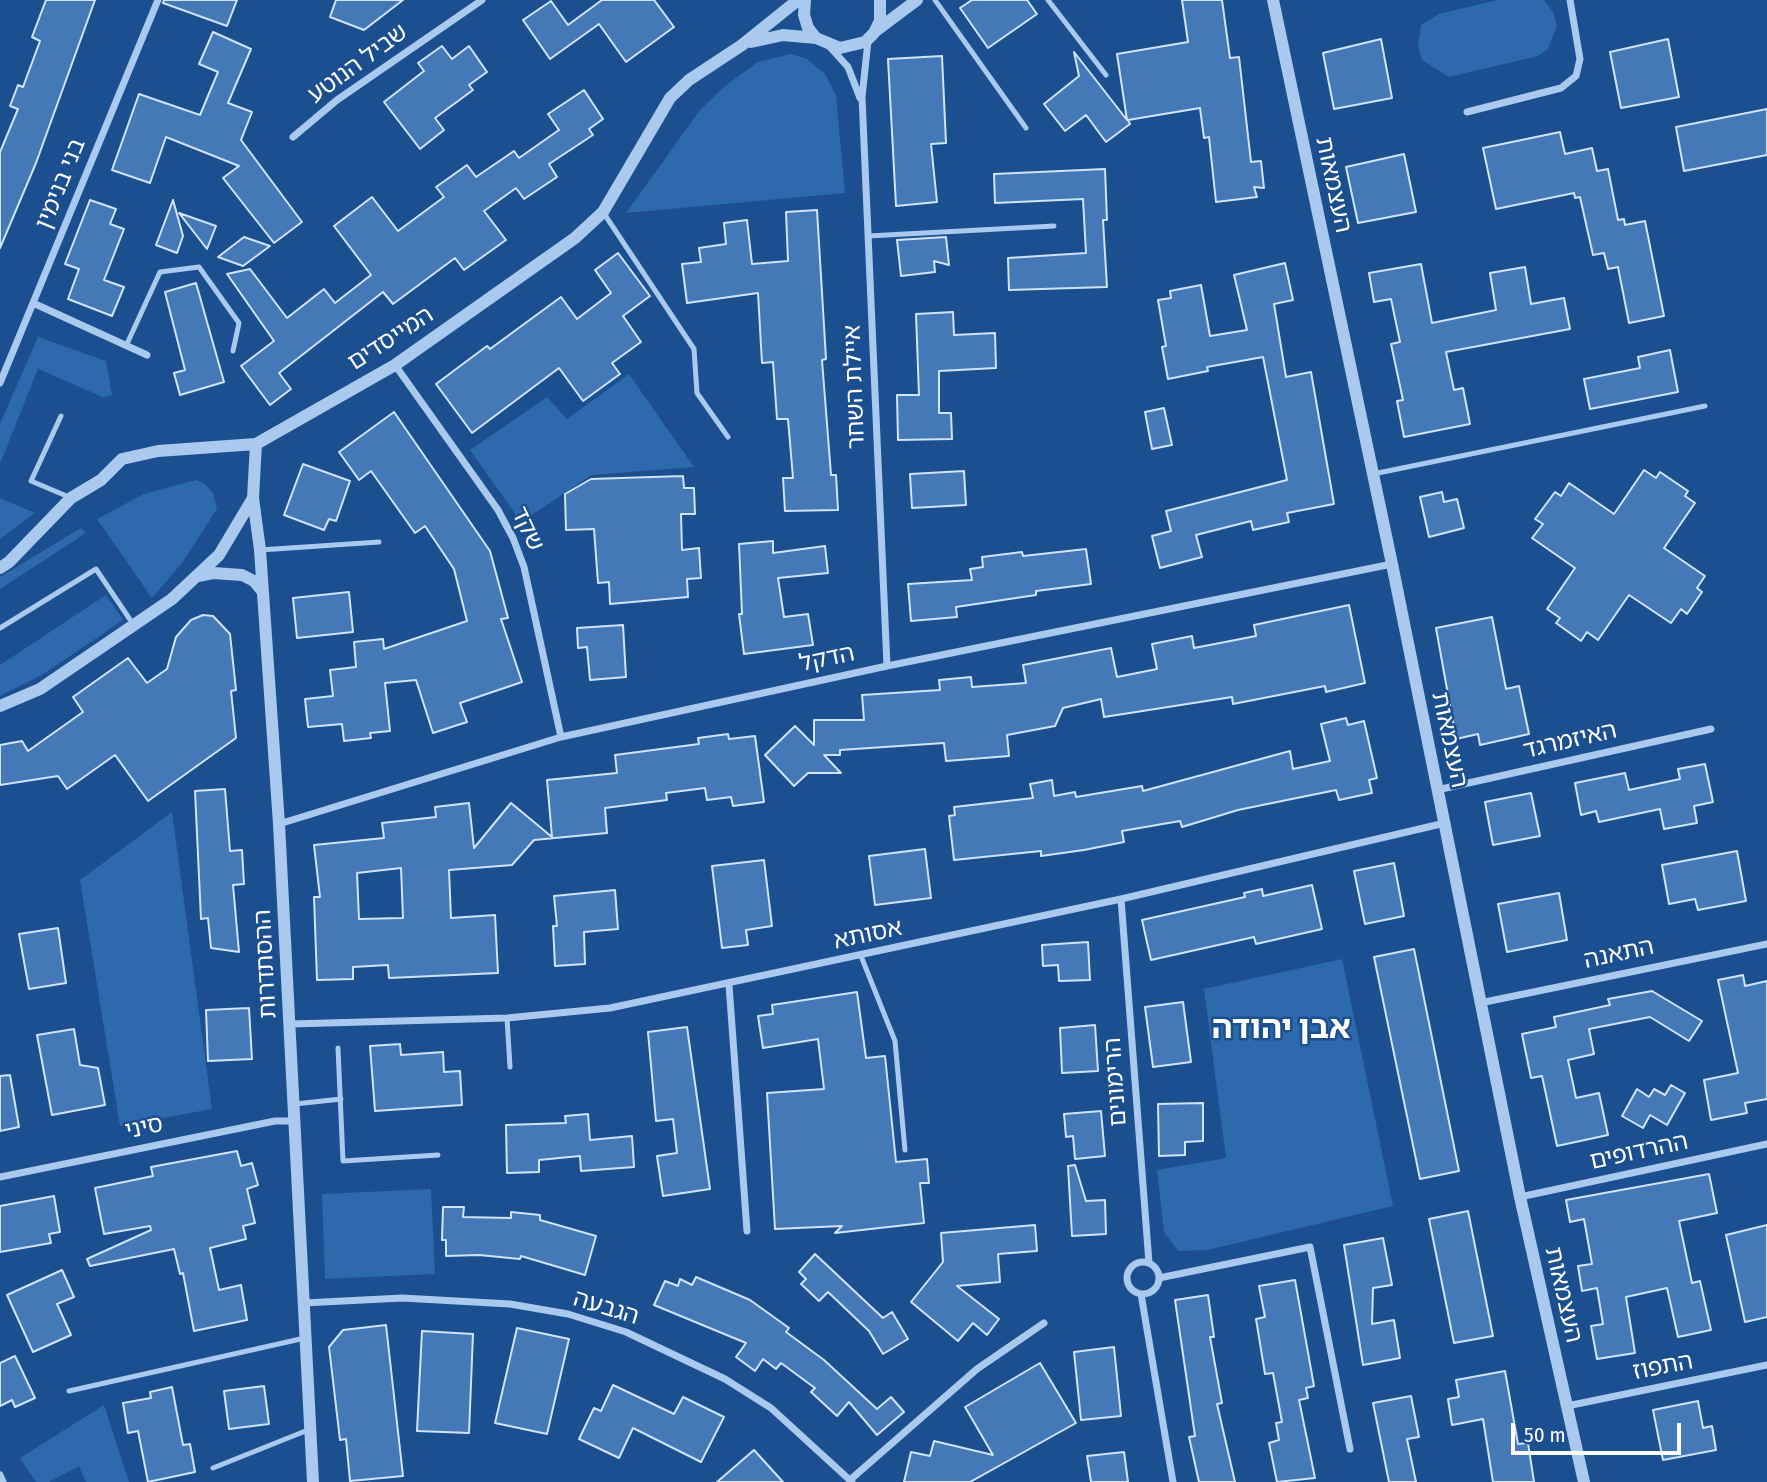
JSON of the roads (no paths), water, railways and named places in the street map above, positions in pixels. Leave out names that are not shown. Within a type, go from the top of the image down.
[{"type":"street","name":"בני בנימין","points":[[0,383],[158,0]]},
{"type":"street","name":"שביל הנוטע","points":[[293,137],[337,100],[482,0]]},
{"type":"street","name":"המייסדים","points":[[0,568],[71,498],[101,480],[122,459],[158,451],[256,444],[396,365],[575,238],[603,212],[670,98],[689,80],[742,45],[798,0]]},
{"type":"street","points":[[805,0],[804,15],[822,42]]},
{"type":"street","points":[[872,35],[880,21],[880,0]]},
{"type":"street","points":[[872,35],[917,0]]},
{"type":"street","points":[[1467,113],[1561,88],[1576,76],[1580,59],[1570,0]]},
{"type":"street","name":"העצמאות","points":[[1272,2],[1392,564],[1520,1197],[1584,1482]]},
{"type":"street","name":"המייסדים","points":[[742,45],[764,37],[783,35],[853,47],[872,35]]},
{"type":"street","name":"איילת השחר","points":[[872,35],[864,64],[863,105],[887,666]]},
{"type":"street","name":"איילת השחר","points":[[822,42],[848,66],[863,105]]},
{"type":"street","points":[[33,303],[146,355]]},
{"type":"street","name":"שקד","points":[[396,365],[498,510],[513,538],[524,567],[561,737]]},
{"type":"street","name":"ההסתדרות","points":[[256,444],[253,498],[261,550],[279,824],[313,1482]]},
{"type":"street","points":[[0,706],[40,689],[172,599],[219,555],[253,498]]},
{"type":"street","name":"הדקל","points":[[279,824],[561,737],[887,666],[1392,564]]},
{"type":"street","points":[[198,576],[213,573],[242,575],[254,580],[263,592]]},
{"type":"street","name":"האיזמרגד","points":[[1437,790],[1711,729]]},
{"type":"street","name":"אסותא","points":[[291,1024],[507,1018],[610,1008],[729,985],[1121,899],[1445,823]]},
{"type":"street","name":"הרימונים","points":[[1121,899],[1149,1263]]},
{"type":"street","name":"התאנה","points":[[1480,1003],[1767,944]]},
{"type":"street","points":[[729,985],[747,1231]]},
{"type":"street","name":"סיני","points":[[0,1177],[275,1121],[295,1121]]},
{"type":"street","name":"ההרדופים","points":[[1520,1197],[1767,1144]]},
{"type":"street","points":[[1159,1278],[1310,1247],[1350,1449]]},
{"type":"street","points":[[1138,1262],[1149,1263],[1155,1267],[1159,1278],[1152,1292],[1141,1294],[1128,1285],[1127,1273],[1138,1262]]},
{"type":"street","points":[[1141,1294],[1173,1482]]},
{"type":"street","name":"הגבעה","points":[[304,1303],[402,1298],[510,1304],[568,1314],[626,1332],[725,1378],[771,1408],[851,1481]]},
{"type":"street","points":[[851,1481],[977,1369],[1044,1323]]},
{"type":"street","name":"התפוז","points":[[1567,1406],[1767,1365]]},
{"type":"street","points":[[0,1475],[3,1482]]},
{"type":"lane","points":[[935,0],[1026,128]]},
{"type":"lane","points":[[1048,0],[1105,75]]},
{"type":"lane","points":[[603,212],[694,349],[697,393],[728,438]]},
{"type":"lane","points":[[868,236],[1054,226]]},
{"type":"lane","points":[[126,346],[160,272],[199,267],[239,323],[233,351]]},
{"type":"lane","points":[[1373,474],[1705,406]]},
{"type":"lane","points":[[61,416],[31,481],[71,498]]},
{"type":"lane","points":[[261,550],[379,542]]},
{"type":"lane","points":[[0,628],[96,569],[134,626]]},
{"type":"lane","points":[[861,956],[895,1041],[905,1150]]},
{"type":"lane","points":[[507,1018],[510,1067]]},
{"type":"lane","points":[[338,1048],[343,1161],[438,1155]]},
{"type":"lane","points":[[295,1104],[341,1100]]},
{"type":"lane","points":[[69,1391],[306,1338]]},
{"type":"lane","points":[[213,1468],[311,1429]]},
{"type":"district","name":"אבן יהודה","points":[[1281,1029]]}]
